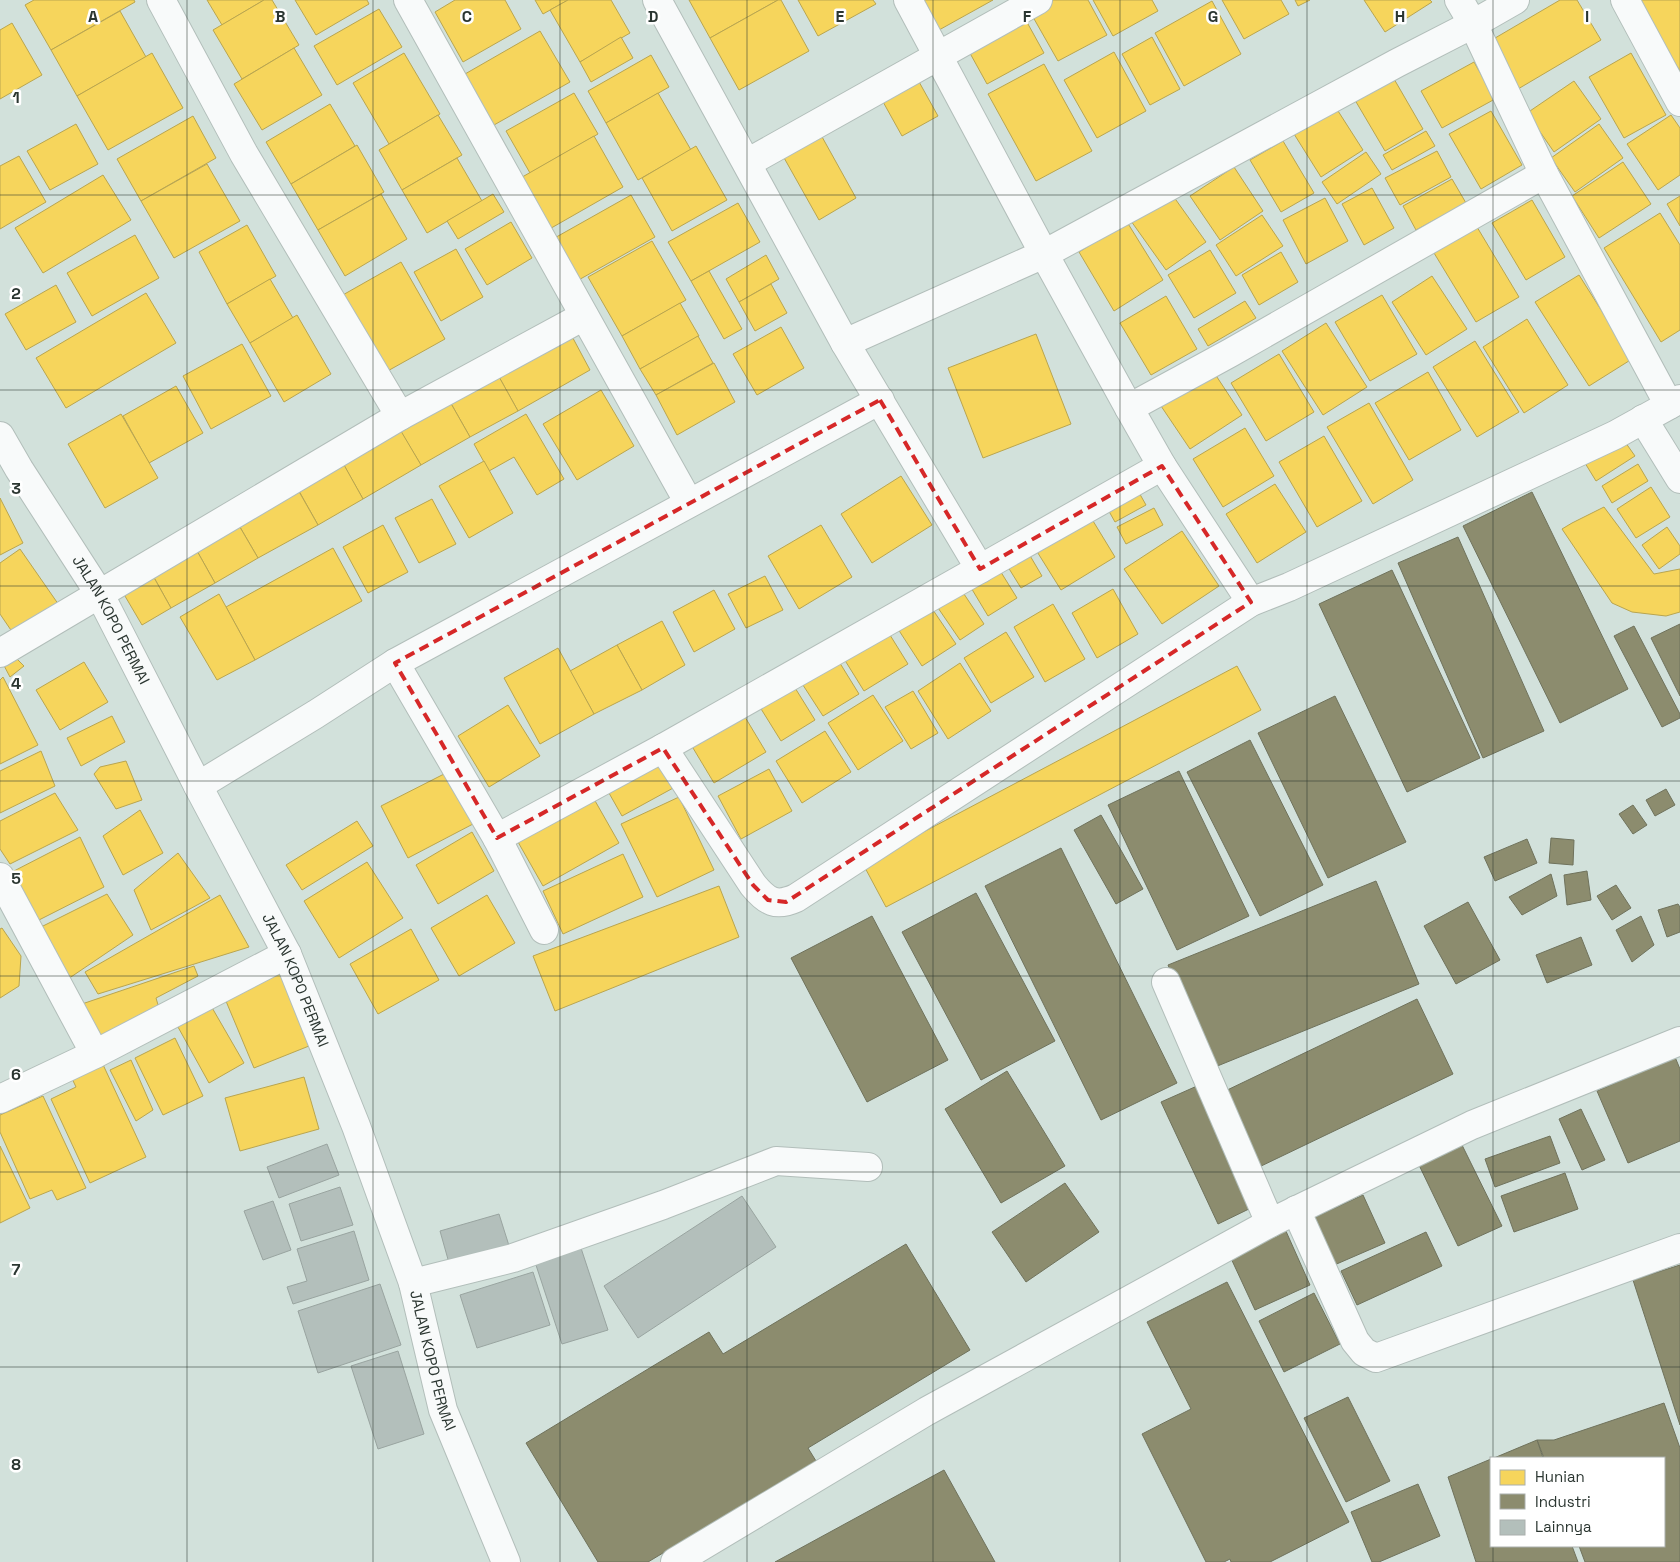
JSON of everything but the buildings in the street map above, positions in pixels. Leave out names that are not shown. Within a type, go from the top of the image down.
[{"type":"street","points":[[161,0],[244,154],[400,416]]},
{"type":"street","points":[[408,0],[689,503]]},
{"type":"street","points":[[657,0],[845,343],[980,569]]},
{"type":"street","points":[[908,0],[1129,408],[1162,466],[1250,602]]},
{"type":"street","points":[[747,164],[1038,0]]},
{"type":"street","points":[[663,748],[753,885],[768,900],[777,903],[786,902],[796,898],[1250,602],[1307,578],[1615,435],[1674,402],[1544,174],[1474,24],[1459,0]]},
{"type":"street","points":[[845,343],[1044,254],[1397,63],[1474,24],[1515,0]]},
{"type":"street","points":[[1625,0],[1680,102]]},
{"type":"street","points":[[1129,408],[1230,353],[1544,174]]},
{"type":"street","points":[[0,653],[400,416],[584,316]]},
{"type":"street","points":[[198,786],[395,663],[880,400]]},
{"type":"street","points":[[1642,419],[1680,478]]},
{"type":"street","name":"JALAN KOPO PERMAI","points":[[0,436],[10,469],[99,593],[287,954],[356,1126],[413,1283],[443,1410],[506,1562]]},
{"type":"street","points":[[497,838],[663,748],[1162,466]]},
{"type":"street","points":[[395,663],[497,838],[544,930]]},
{"type":"street","points":[[0,877],[95,1054]]},
{"type":"street","points":[[0,1099],[95,1054],[287,954]]},
{"type":"street","points":[[1166,982],[1270,1222]]},
{"type":"street","points":[[675,1562],[927,1411],[1270,1222],[1472,1125],[1680,1041]]},
{"type":"street","points":[[413,1283],[513,1258],[663,1205],[776,1161],[868,1166]]},
{"type":"street","points":[[1296,1210],[1355,1341],[1364,1352],[1376,1358],[1680,1248]]},
{"type":"highlighted area","points":[[880,400],[980,569],[1162,466],[1251,602],[786,902],[768,900],[753,885],[663,748],[497,838],[395,663]]}]
